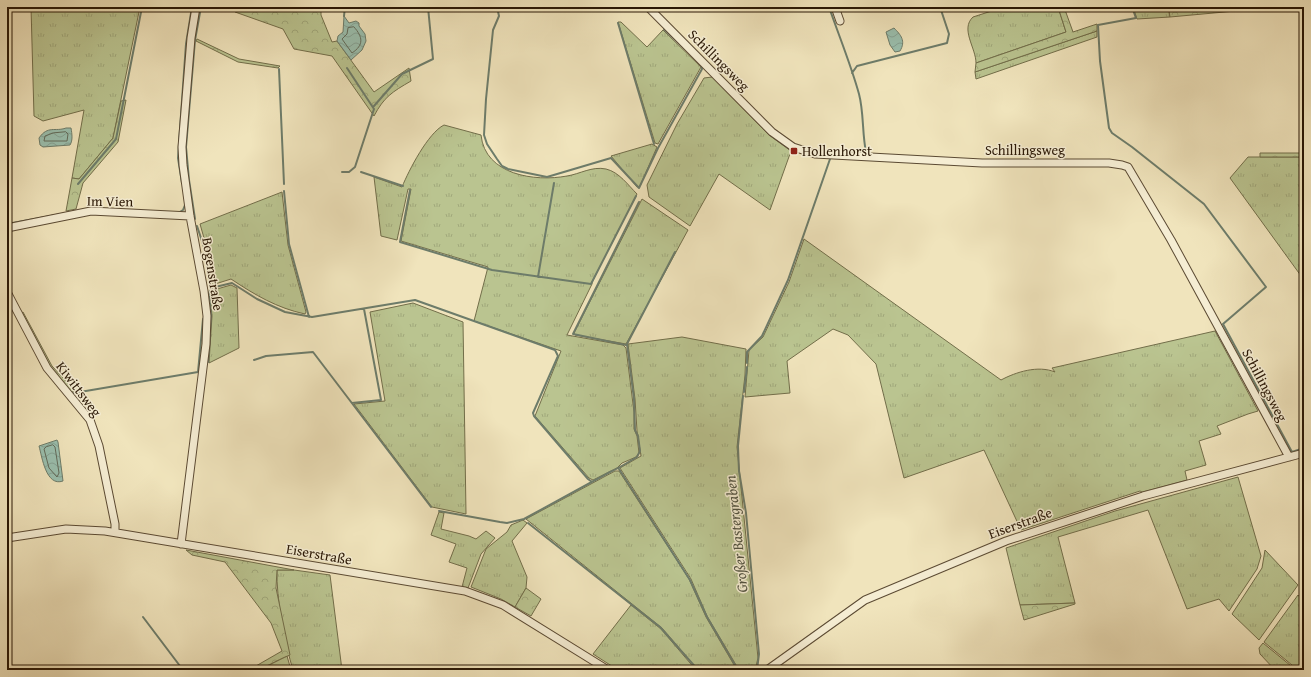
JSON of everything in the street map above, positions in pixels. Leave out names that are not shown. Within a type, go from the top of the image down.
[{"type":"street","name":"Bogenstraße","points":[[181,544],[206,344],[207,316],[204,291],[190,216],[182,147],[191,38],[196,7]]},
{"type":"street","name":"Schillingsweg","points":[[648,7],[772,132],[786,143],[803,152],[842,157],[982,163],[1109,163],[1122,165],[1128,168],[1171,240],[1289,457]]},
{"type":"street","points":[[835,7],[840,21]]},
{"type":"street","name":"Im Vien","points":[[7,228],[91,211],[182,217],[190,216]]},
{"type":"street","name":"Kiwittsweg","points":[[7,292],[46,368],[90,420],[99,446],[115,524],[115,532]]},
{"type":"street","name":"Eiserstraße","points":[[768,670],[865,600],[1006,541],[1143,496],[1304,453]]},
{"type":"street","name":"Eiserstraße","points":[[7,538],[66,529],[115,532],[476,595],[503,605],[608,670]]},
{"type":"green space","points":[[31,7],[140,7],[113,138],[79,179],[72,178],[84,110],[43,121],[34,116]]},
{"type":"green space","points":[[235,7],[321,7],[321,15],[332,42],[337,41],[374,92],[409,68],[411,81],[385,99],[374,116],[332,56],[294,49],[283,29],[235,12]]},
{"type":"green space","points":[[1004,7],[1058,7],[1066,32],[976,63],[968,33],[969,22],[973,17]]},
{"type":"green space","points":[[1058,7],[1064,7],[1073,32],[1097,24],[1097,31],[975,72],[976,63],[1066,32]]},
{"type":"green space","points":[[1133,7],[1220,7],[1169,11],[1170,17],[1137,19]]},
{"type":"green space","points":[[1220,7],[1268,8],[1170,17],[1169,11]]},
{"type":"green space","points":[[618,22],[621,22],[647,47],[663,30],[701,67],[658,144],[655,143]]},
{"type":"green space","points":[[1097,31],[1097,37],[976,79],[975,72]]},
{"type":"green space","points":[[197,39],[239,59],[280,66],[278,68],[238,62],[196,41]]},
{"type":"green space","points":[[712,77],[769,135],[791,151],[770,210],[719,174],[690,226],[649,197],[647,185],[677,124],[704,78]]},
{"type":"green space","points":[[126,100],[118,142],[83,183],[76,209],[66,211],[72,178],[79,179],[113,138],[121,101]]},
{"type":"green space","points":[[444,125],[481,135],[485,148],[492,159],[502,167],[514,173],[541,178],[554,178],[601,168],[615,173],[637,194],[567,335],[623,345],[626,348],[634,412],[634,429],[637,436],[639,453],[636,457],[622,463],[617,468],[593,480],[589,478],[535,416],[561,351],[474,321],[488,267],[401,241],[411,189],[408,189],[397,240],[381,236],[374,177],[402,187],[414,162],[426,144],[438,129]]},
{"type":"green space","points":[[652,144],[657,147],[640,186],[637,187],[611,156]]},
{"type":"green space","points":[[1260,153],[1304,153],[1304,157],[1260,157]]},
{"type":"green space","points":[[1248,157],[1304,157],[1304,280],[1230,178]]},
{"type":"green space","points":[[282,192],[288,245],[306,312],[305,314],[266,300],[231,279],[212,285],[208,252],[200,224]]},
{"type":"green space","points":[[642,199],[688,230],[626,344],[575,335],[574,333]]},
{"type":"green space","points":[[804,239],[1001,380],[1013,374],[1027,370],[1042,369],[1055,372],[1052,368],[1215,331],[1258,411],[1217,426],[1221,434],[1199,441],[1206,465],[1185,471],[1187,480],[1142,492],[1140,491],[1021,530],[984,450],[904,478],[876,364],[848,335],[833,329],[787,361],[790,393],[745,397],[749,350],[763,337],[789,282]]},
{"type":"green space","points":[[231,285],[237,288],[239,348],[209,363],[212,316],[210,297],[217,289]]},
{"type":"green space","points":[[413,303],[463,322],[466,514],[432,507],[354,404],[385,401],[370,312]]},
{"type":"green space","points":[[23,312],[52,366],[75,391],[69,393],[48,367],[20,314]]},
{"type":"green space","points":[[682,337],[746,349],[745,375],[737,447],[758,658],[755,670],[739,670],[707,616],[691,579],[620,468],[641,456],[628,344]]},
{"type":"green space","points":[[615,471],[619,471],[689,579],[706,617],[737,670],[698,670],[662,628],[526,519]]},
{"type":"green space","points":[[1238,477],[1261,556],[1257,569],[1229,611],[1219,599],[1187,609],[1148,510],[1058,537],[1075,603],[1020,605],[1006,548],[1115,511]]},
{"type":"green space","points":[[439,512],[444,513],[441,529],[476,539],[486,531],[495,538],[481,554],[468,588],[462,587],[467,568],[449,562],[456,544],[431,535]]},
{"type":"green space","points":[[523,520],[527,523],[512,541],[527,577],[526,588],[515,607],[501,599],[471,587],[486,549],[507,532],[511,525]]},
{"type":"green space","points":[[186,550],[294,570],[277,570],[276,588],[290,655],[265,667],[249,670],[282,651],[271,623],[225,562],[192,555]]},
{"type":"green space","points":[[1265,550],[1298,585],[1259,640],[1232,614],[1262,568]]},
{"type":"green space","points":[[277,570],[294,570],[330,575],[342,670],[293,670],[282,621],[278,594]]},
{"type":"green space","points":[[526,588],[541,599],[531,616],[515,607]]},
{"type":"green space","points":[[1298,595],[1304,602],[1304,670],[1298,670],[1264,642]]},
{"type":"green space","points":[[1075,603],[1024,620],[1020,605]]},
{"type":"green space","points":[[631,605],[661,629],[696,670],[618,670],[593,654]]},
{"type":"green space","points":[[1263,643],[1296,670],[1275,670],[1260,654],[1259,648]]},
{"type":"green space","points":[[287,656],[291,670],[259,670]]},
{"type":"water","points":[[344,16],[349,23],[356,21],[359,23],[359,26],[365,34],[366,41],[362,50],[351,60],[337,41],[338,36],[343,32]]},
{"type":"water","points":[[894,28],[901,36],[903,41],[900,51],[895,52],[890,45],[886,32]]},
{"type":"water","points":[[71,128],[72,139],[70,145],[43,147],[40,145],[39,138],[45,132],[49,130]]},
{"type":"water","points":[[57,440],[63,481],[57,482],[52,480],[46,470],[39,446]]},
{"type":"waterway","points":[[78,184],[116,139],[142,7]]},
{"type":"waterway","points":[[182,183],[178,158],[186,44],[192,7]]},
{"type":"waterway","points":[[195,219],[186,147],[195,40],[201,7]]},
{"type":"waterway","points":[[344,16],[345,7]]},
{"type":"waterway","points":[[374,106],[402,74],[433,59],[428,7]]},
{"type":"waterway","points":[[497,7],[499,16],[493,30],[484,135],[487,144],[497,159],[502,166],[508,169],[547,177],[611,158],[639,188],[658,148],[702,69],[701,65]]},
{"type":"waterway","name":"Großer Bastergraben","points":[[829,7],[849,61],[859,94],[862,108],[866,152],[864,155]]},
{"type":"waterway","points":[[852,73],[857,66],[947,43],[949,34],[940,7]]},
{"type":"waterway","points":[[1132,7],[1136,18],[1098,25],[1100,61],[1109,128],[1112,133],[1204,204],[1266,287],[1223,324],[1292,452],[1304,448]]},
{"type":"waterway","points":[[7,19],[10,107]]},
{"type":"waterway","points":[[618,23],[654,144]]},
{"type":"waterway","points":[[664,29],[685,49]]},
{"type":"waterway","points":[[342,172],[349,172],[355,167],[374,109],[347,68]]},
{"type":"waterway","points":[[279,69],[284,184]]},
{"type":"waterway","name":"Großer Bastergraben","points":[[835,152],[852,153]]},
{"type":"waterway","name":"Großer Bastergraben","points":[[747,363],[747,352],[762,336],[788,280],[830,159]]},
{"type":"waterway","points":[[361,172],[403,186]]},
{"type":"waterway","points":[[538,277],[554,183]]},
{"type":"waterway","points":[[410,190],[400,242],[492,270],[591,284],[636,196]]},
{"type":"waterway","points":[[284,191],[289,244],[309,317]]},
{"type":"waterway","points":[[626,345],[573,334],[639,202]]},
{"type":"waterway","points":[[178,213],[183,210],[185,205]]},
{"type":"waterway","points":[[7,224],[94,208]]},
{"type":"waterway","points":[[197,226],[206,253],[211,288],[232,283],[257,299],[285,312],[312,317],[415,300],[555,350],[558,356],[533,413],[592,482]]},
{"type":"waterway","points":[[439,511],[507,523],[524,519],[637,457],[640,451],[638,436],[635,430],[634,399],[627,344],[675,252]]},
{"type":"waterway","points":[[208,362],[211,315],[209,293],[211,288]]},
{"type":"waterway","points":[[352,403],[381,400],[364,309]]},
{"type":"waterway","points":[[74,393],[198,372],[203,319]]},
{"type":"waterway","points":[[254,360],[266,356],[313,352],[431,507]]},
{"type":"waterway","name":"Großer Bastergraben","points":[[744,392],[747,367]]},
{"type":"waterway","name":"Großer Bastergraben","points":[[743,396],[738,446],[739,471],[746,513],[759,654],[757,670]]},
{"type":"waterway","points":[[619,469],[690,580],[707,617],[738,670]]},
{"type":"waterway","points":[[528,523],[660,627],[698,670]]},
{"type":"waterway","points":[[143,617],[183,670]]},
{"type":"place","name":"Hollenhorst","points":[[794,151]]}]
